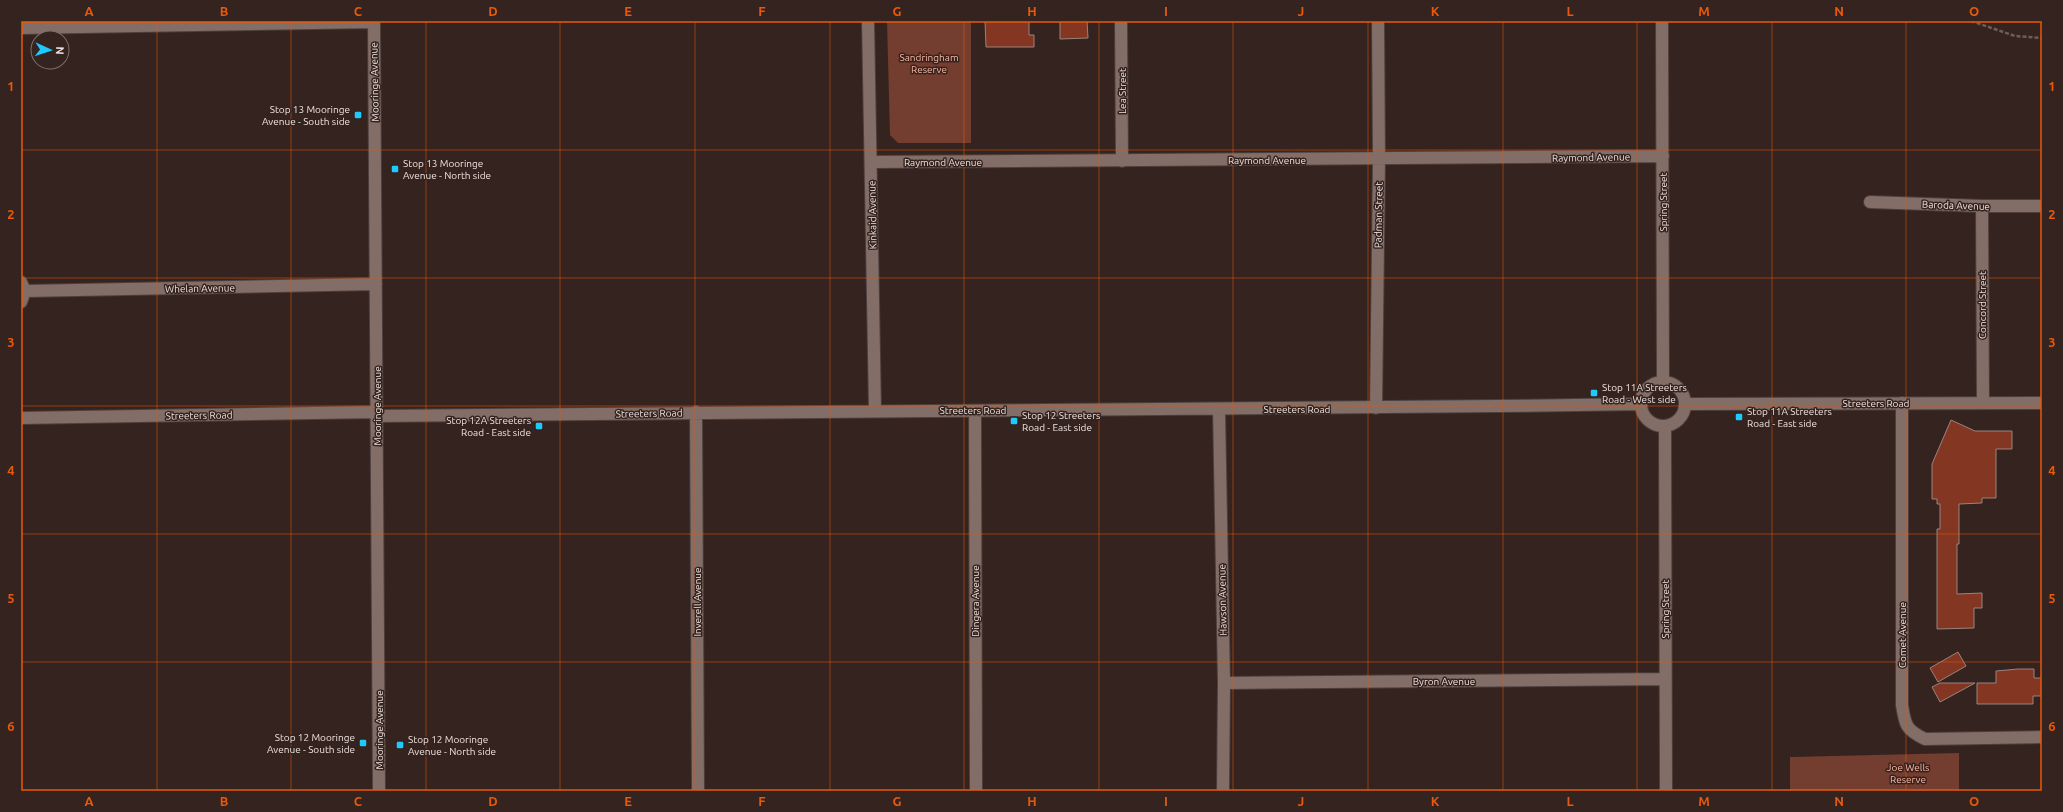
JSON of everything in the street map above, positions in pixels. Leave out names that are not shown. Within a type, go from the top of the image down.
[{"type":"street","points":[[21,28],[374,21]]},
{"type":"street","name":"Mooringe Avenue","points":[[374,21],[379,791]]},
{"type":"street","name":"Kinkaid Avenue","points":[[868,21],[872,162],[875,410]]},
{"type":"street","name":"Lea Street","points":[[1121,21],[1122,160]]},
{"type":"street","name":"Padman Street","points":[[1376,408],[1379,159],[1378,21]]},
{"type":"street","name":"Spring Street","points":[[1662,21],[1664,382]]},
{"type":"street","name":"Raymond Avenue","points":[[872,162],[1663,156]]},
{"type":"street","name":"Baroda Avenue","points":[[1870,202],[1982,206],[2042,206]]},
{"type":"street","name":"Concord Street","points":[[1982,206],[1983,403]]},
{"type":"street","name":"Whelan Avenue","points":[[22,292],[376,284]]},
{"type":"street","points":[[1664,382],[1673,384],[1680,390],[1685,404],[1680,418],[1674,424],[1665,426],[1651,423],[1644,415],[1641,404],[1642,397],[1647,390],[1655,384],[1664,382]]},
{"type":"street","name":"Comet Avenue","points":[[1902,403],[1902,705],[1904,723],[1913,733],[1925,739],[2042,737]]},
{"type":"street","name":"Streeters Road","points":[[1685,404],[2042,403]]},
{"type":"street","name":"Streeters Road","points":[[21,418],[875,410],[1219,410],[1641,404]]},
{"type":"street","name":"Dingera Avenue","points":[[975,410],[976,791]]},
{"type":"street","name":"Hawson Avenue","points":[[1219,410],[1224,683],[1224,791]]},
{"type":"street","name":"Inverell Avenue","points":[[696,412],[698,791]]},
{"type":"street","name":"Spring Street","points":[[1665,426],[1666,791]]},
{"type":"street","name":"Byron Avenue","points":[[1224,683],[1665,679]]},
{"type":"path","points":[[1971,21],[2015,36],[2042,38]]},
{"type":"green space","name":"Sandringham Reserve","points":[[887,21],[971,21],[971,143],[898,143],[890,135]]},
{"type":"green space","name":"Joe Wells Reserve","points":[[1959,753],[1959,791],[1790,791],[1790,757]]},
{"type":"building","points":[[985,21],[1029,21],[1029,35],[1034,35],[1034,47],[986,47]]},
{"type":"building","points":[[1060,21],[1087,21],[1088,38],[1060,39]]},
{"type":"building","points":[[1951,420],[1975,431],[2012,431],[2012,449],[1996,449],[1996,498],[1982,498],[1982,503],[1959,504],[1957,594],[1982,593],[1982,608],[1974,608],[1974,628],[1937,629],[1937,529],[1940,529],[1940,504],[1937,504],[1937,499],[1932,499],[1932,464]]},
{"type":"building","points":[[1958,652],[1966,666],[1938,682],[1930,668]]},
{"type":"building","points":[[2034,669],[2034,678],[2042,678],[2042,696],[2033,696],[2033,704],[1977,704],[1977,683],[1996,683],[1996,671]]},
{"type":"building","points":[[1940,683],[1975,683],[1940,702],[1932,687]]},
{"type":"place","name":"Stop 13 Mooringe Avenue - South side","points":[[358,115]]},
{"type":"place","name":"Stop 13 Mooringe Avenue - North side","points":[[395,169]]},
{"type":"place","name":"Stop 11A Streeters Road - West side","points":[[1594,393]]},
{"type":"place","name":"Stop 11A Streeters Road - East side","points":[[1739,417]]},
{"type":"place","name":"Stop 12 Streeters Road - East side","points":[[1014,421]]},
{"type":"place","name":"Stop 12A Streeters Road - East side","points":[[539,426]]},
{"type":"place","name":"Stop 12 Mooringe Avenue - South side","points":[[363,743]]},
{"type":"place","name":"Stop 12 Mooringe Avenue - North side","points":[[400,745]]}]
